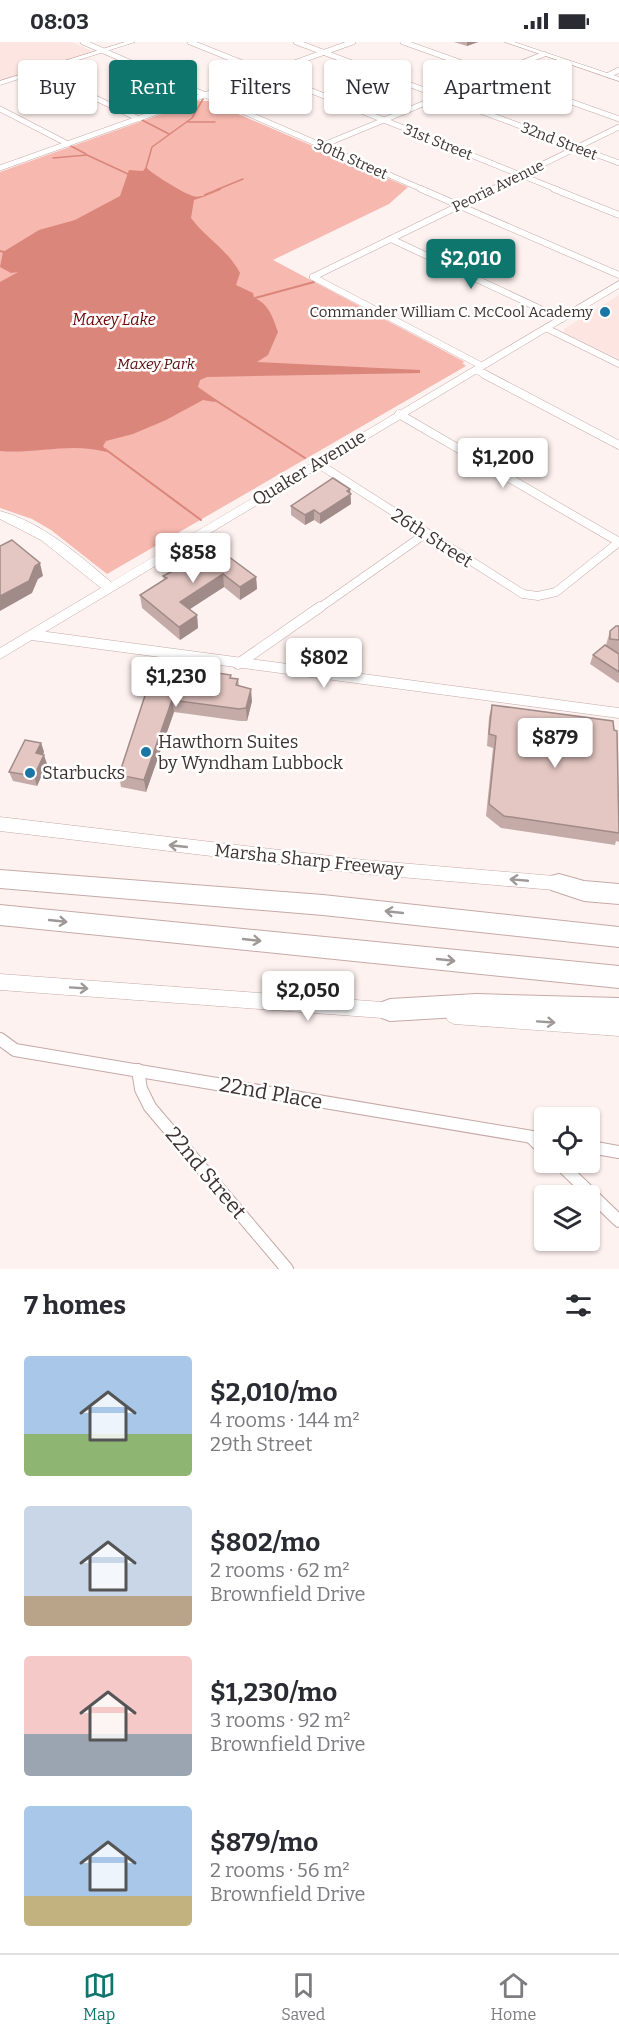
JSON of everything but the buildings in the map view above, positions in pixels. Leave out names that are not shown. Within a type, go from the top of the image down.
[{"type":"highway","points":[[0,879],[323,905],[619,937]]},
{"type":"highway","points":[[559,883],[584,891],[619,894]]},
{"type":"highway","points":[[0,915],[619,977]]},
{"type":"highway","points":[[390,1010],[476,1005],[619,1009]]},
{"type":"main road","points":[[75,60],[132,42]]},
{"type":"main road","points":[[508,42],[619,79]]},
{"type":"main road","points":[[0,84],[18,78]]},
{"type":"main road","name":"Quaker Avenue","points":[[0,654],[316,463],[619,284]]},
{"type":"main road","points":[[0,515],[31,527],[52,540],[110,588]]},
{"type":"main road","name":"Marsha Sharp Freeway","points":[[0,824],[364,867],[619,886]]},
{"type":"main road","points":[[0,982],[619,1027]]},
{"type":"street","name":"30th Street","points":[[83,42],[619,275]]},
{"type":"street","name":"31st Street","points":[[190,42],[235,60]]},
{"type":"street","name":"32nd Street","points":[[296,42],[423,89]]},
{"type":"street","points":[[302,60],[353,42]]},
{"type":"street","points":[[403,42],[454,60]]},
{"type":"street","points":[[529,60],[544,54]]},
{"type":"street","points":[[609,75],[619,70]]},
{"type":"street","name":"31st Street","points":[[312,91],[619,215]]},
{"type":"street","points":[[0,168],[209,94]]},
{"type":"street","points":[[97,98],[139,118]]},
{"type":"street","points":[[572,102],[619,119]]},
{"type":"street","points":[[321,146],[423,104]]},
{"type":"street","points":[[0,109],[68,144]]},
{"type":"street","name":"32nd Street","points":[[489,114],[619,163]]},
{"type":"street","name":"Peoria Avenue","points":[[479,368],[314,277],[619,127]]},
{"type":"street","points":[[391,239],[561,319]]},
{"type":"street","points":[[546,328],[619,364]]},
{"type":"street","points":[[479,368],[619,445]]},
{"type":"street","points":[[399,414],[619,542]]},
{"type":"street","name":"26th Street","points":[[316,463],[516,591],[531,596],[554,593],[619,542]]},
{"type":"street","points":[[238,664],[425,534]]},
{"type":"street","points":[[32,635],[619,713]]},
{"type":"street","name":"22nd Place","points":[[0,1039],[15,1050],[534,1137]]},
{"type":"street","name":"22nd Street","points":[[138,1070],[141,1089],[150,1107],[287,1269]]},
{"type":"street","points":[[531,1137],[534,1140]]},
{"type":"street","points":[[600,1149],[619,1152]]},
{"type":"street","points":[[569,1173],[619,1221]]},
{"type":"shaded area","points":[[0,42],[72,42],[94,52],[68,60],[18,60],[18,75],[0,79]]},
{"type":"shaded area","name":"Commander William C. McCool Academy","points":[[619,295],[619,359],[564,333],[564,329]]},
{"type":"green space","name":"Maxey Park","points":[[197,101],[209,101],[209,114],[238,114],[408,187],[389,204],[273,260],[465,362],[462,363],[466,366],[107,574],[51,530],[32,519],[0,508],[0,172],[162,114],[197,114]]},
{"type":"water","name":"Maxey Lake","points":[[146,167],[188,194],[195,197],[206,196],[194,200],[191,218],[235,265],[240,273],[236,285],[253,293],[254,298],[263,303],[272,316],[278,332],[268,355],[257,362],[420,370],[420,373],[207,377],[200,380],[198,387],[221,403],[216,400],[215,402],[203,400],[166,420],[133,434],[106,441],[103,446],[107,452],[80,448],[0,451],[0,282],[18,272],[11,273],[0,267],[3,252],[39,230],[75,220],[120,196],[129,170],[143,171]]},
{"type":"waterway","points":[[146,168],[152,147],[192,118],[203,99]]},
{"type":"waterway","points":[[142,120],[169,134]]},
{"type":"waterway","points":[[188,122],[215,122]]},
{"type":"waterway","points":[[71,146],[86,154]]},
{"type":"waterway","points":[[53,158],[87,155],[128,174]]},
{"type":"waterway","points":[[216,190],[243,179]]},
{"type":"waterway","points":[[205,195],[220,189]]},
{"type":"waterway","points":[[0,251],[4,252]]},
{"type":"waterway","points":[[255,298],[314,282]]},
{"type":"waterway","points":[[215,400],[305,458]]},
{"type":"waterway","points":[[105,449],[201,520]]},
{"type":"place","name":"Commander William C. McCool Academy","points":[[605,312]]},
{"type":"place","name":"Hawthorn Suites by Wyndham Lubbock","points":[[146,752]]},
{"type":"place","name":"Starbucks","points":[[30,773]]}]
